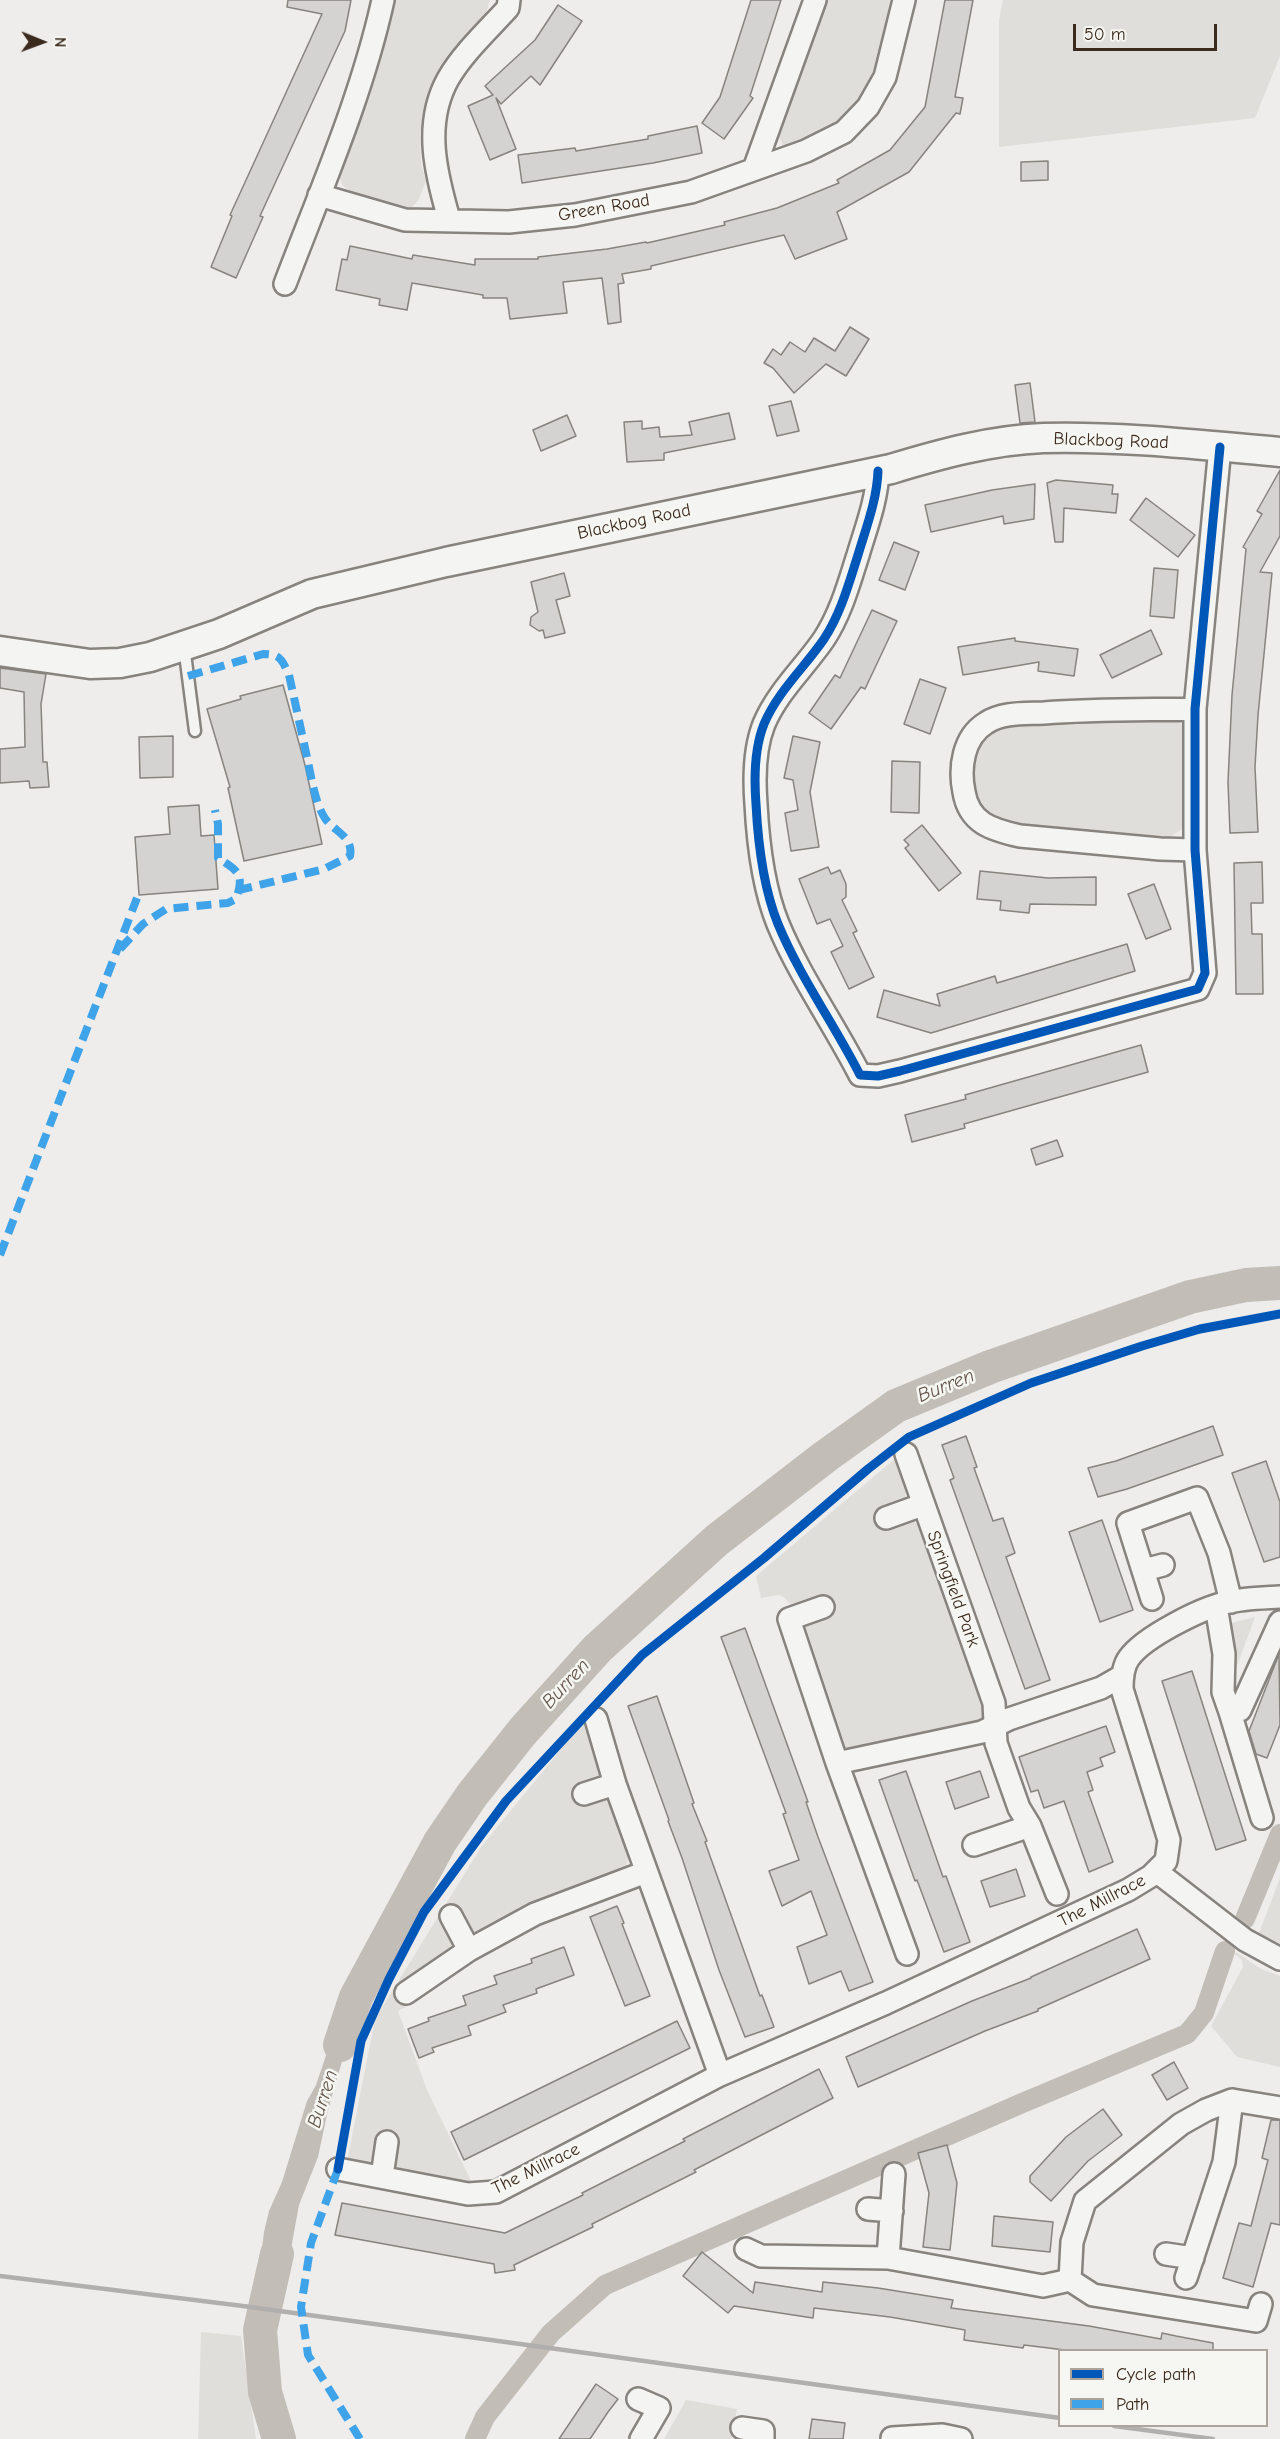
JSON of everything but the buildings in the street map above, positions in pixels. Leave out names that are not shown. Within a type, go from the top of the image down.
[{"type":"street","points":[[285,284],[376,33],[384,0]]},
{"type":"street","points":[[448,219],[436,175],[433,132],[442,93],[448,79],[508,8],[510,0]]},
{"type":"street","points":[[754,169],[815,0]]},
{"type":"street","name":"Green Road","points":[[319,195],[405,220],[448,219],[509,222],[575,215],[691,192],[806,151],[844,132],[868,107],[885,77],[904,0]]},
{"type":"street","name":"Blackbog Road","points":[[0,651],[90,664],[120,663],[150,657],[219,634],[312,594],[446,562],[878,471],[964,449],[1042,438],[1128,440],[1280,452]]},
{"type":"street","points":[[878,471],[878,483],[871,515],[840,611],[824,639],[798,672],[764,723],[757,749],[754,777],[757,832],[766,885],[777,922],[795,960],[860,1076],[878,1076],[900,1071],[1198,989],[1204,973],[1195,850],[1195,709],[1220,447]]},
{"type":"street","points":[[1195,709],[1084,710],[1003,716],[985,723],[973,736],[962,759],[962,783],[966,804],[981,823],[1000,832],[1137,847],[1195,850]]},
{"type":"street","name":"Springfield Park","points":[[906,1454],[922,1505],[994,1703],[996,1743],[1019,1808],[1030,1826],[1057,1894]]},
{"type":"street","points":[[1152,1599],[1153,1568],[1128,1523],[1197,1498],[1219,1553],[1223,1604],[1223,1692],[1263,1818]]},
{"type":"street","points":[[886,1518],[922,1505]]},
{"type":"street","points":[[837,1762],[982,1732],[1009,1719],[1101,1688],[1122,1676],[1128,1658],[1144,1644],[1197,1613],[1223,1604],[1280,1597]]},
{"type":"street","points":[[823,1607],[789,1619],[837,1762],[907,1954]]},
{"type":"street","points":[[1230,1712],[1240,1710],[1280,1622]]},
{"type":"street","name":"The Millrace","points":[[338,2169],[468,2194],[496,2192],[720,2075],[1044,1931],[1128,1890],[1166,1862],[1169,1840],[1122,1689],[1122,1676]]},
{"type":"street","points":[[596,1719],[615,1784],[720,2075]]},
{"type":"street","points":[[584,1794],[615,1784]]},
{"type":"street","points":[[974,1845],[1030,1826]]},
{"type":"street","points":[[1156,1871],[1245,1940],[1280,1959]]},
{"type":"street","points":[[406,1993],[469,1950],[535,1914],[646,1872]]},
{"type":"street","points":[[450,1916],[469,1950]]},
{"type":"street","points":[[1070,2280],[1072,2242],[1085,2201],[1181,2124],[1206,2110],[1232,2100],[1280,2108]]},
{"type":"street","points":[[1166,2254],[1189,2268],[1224,2162],[1232,2100]]},
{"type":"street","points":[[382,2176],[387,2142]]},
{"type":"street","points":[[888,2258],[894,2174]]},
{"type":"street","points":[[868,2209],[892,2211]]},
{"type":"street","points":[[746,2249],[761,2256],[888,2258],[1042,2286],[1070,2280],[1093,2295],[1256,2321],[1261,2304]]},
{"type":"street","points":[[638,2399],[659,2408],[641,2439]]},
{"type":"street","points":[[742,2428],[763,2431],[763,2439]]},
{"type":"street","points":[[892,2438],[942,2435],[961,2439]]},
{"type":"lane","points":[[184,646],[195,731]]},
{"type":"shaded area","points":[[395,0],[490,0],[485,16],[433,85],[425,107],[420,135],[421,164],[426,181],[418,201],[409,210],[353,193],[342,185],[339,172],[385,41]]},
{"type":"shaded area","points":[[822,0],[890,0],[876,71],[849,111],[832,125],[802,141],[783,146],[777,132],[806,56]]},
{"type":"shaded area","points":[[1003,0],[1280,0],[1280,56],[1255,118],[999,147],[999,20]]},
{"type":"shaded area","points":[[1166,715],[1183,725],[1188,734],[1189,824],[1166,840],[1005,827],[984,814],[973,795],[972,767],[981,742],[990,729],[1001,724]]},
{"type":"shaded area","points":[[897,1457],[907,1489],[905,1499],[897,1504],[904,1521],[913,1521],[921,1526],[986,1708],[983,1719],[972,1725],[850,1751],[841,1745],[803,1629],[810,1622],[823,1597],[793,1608],[784,1597],[778,1595],[761,1598],[756,1576]]},
{"type":"shaded area","points":[[1255,1617],[1233,1677],[1228,1624]]},
{"type":"shaded area","points":[[585,1720],[630,1855],[625,1868],[507,1917],[402,1985],[409,2005],[398,2011],[427,2090],[473,2185],[347,2162],[375,2019],[481,1847]]},
{"type":"shaded area","points":[[1280,1878],[1280,1946],[1273,1946],[1259,1933]]},
{"type":"shaded area","points":[[1236,1952],[1261,1969],[1280,1976],[1280,2067],[1237,2057],[1211,2026],[1243,1967],[1242,1960],[1235,1954]]},
{"type":"shaded area","points":[[201,2332],[241,2336],[256,2439],[198,2439]]},
{"type":"shaded area","points":[[686,2400],[737,2409],[732,2439],[664,2439]]},
{"type":"water","points":[[349,1998],[363,2003],[345,2051],[328,2110],[318,2157],[299,2205],[281,2303],[256,2299],[264,2232],[269,2211],[282,2182],[307,2101],[316,2085],[341,2011]]},
{"type":"water","points":[[256,2317],[275,2320],[274,2362],[293,2439],[269,2439],[258,2394],[254,2363]]},
{"type":"waterway","name":"Burren","points":[[340,2045],[356,1997],[440,1842],[472,1795],[523,1731],[597,1649],[717,1540],[826,1456],[896,1406],[990,1367],[1190,1297],[1246,1285],[1280,1283]]},
{"type":"waterway","points":[[1245,1919],[1280,1834]]},
{"type":"waterway","points":[[475,2439],[485,2417],[551,2333],[605,2285],[1020,2104],[1187,2034],[1204,2013],[1225,1951]]},
{"type":"waterway","name":"Burren","points":[[277,2254],[260,2330],[265,2392],[279,2439]]},
{"type":"railway","points":[[0,2276],[243,2306],[1058,2418]]},
{"type":"railway","points":[[1122,2427],[1213,2439]]},
{"type":"marked path","points":[[188,676],[263,654],[274,655],[280,659],[289,675],[317,801],[323,815],[349,843],[350,856],[324,869],[239,890]]},
{"type":"marked path","points":[[120,949],[143,924],[166,909],[228,903],[236,899],[240,878],[231,866],[218,858],[218,824],[215,810]]},
{"type":"marked path","points":[[0,1255],[137,898]]},
{"type":"marked path","points":[[338,2169],[311,2243],[301,2307],[308,2355],[360,2439]]},
{"type":"cycle path","points":[[878,471],[871,514],[840,608],[824,639],[784,690],[764,724],[757,753],[755,784],[762,865],[778,924],[796,963],[860,1075],[878,1076],[1198,989],[1205,973],[1195,850],[1195,709],[1220,447]]},
{"type":"cycle path","points":[[338,2169],[361,2041],[389,1979],[424,1912],[506,1801],[642,1655],[764,1558],[909,1437],[1031,1383],[1142,1346],[1200,1329],[1280,1314]]}]
